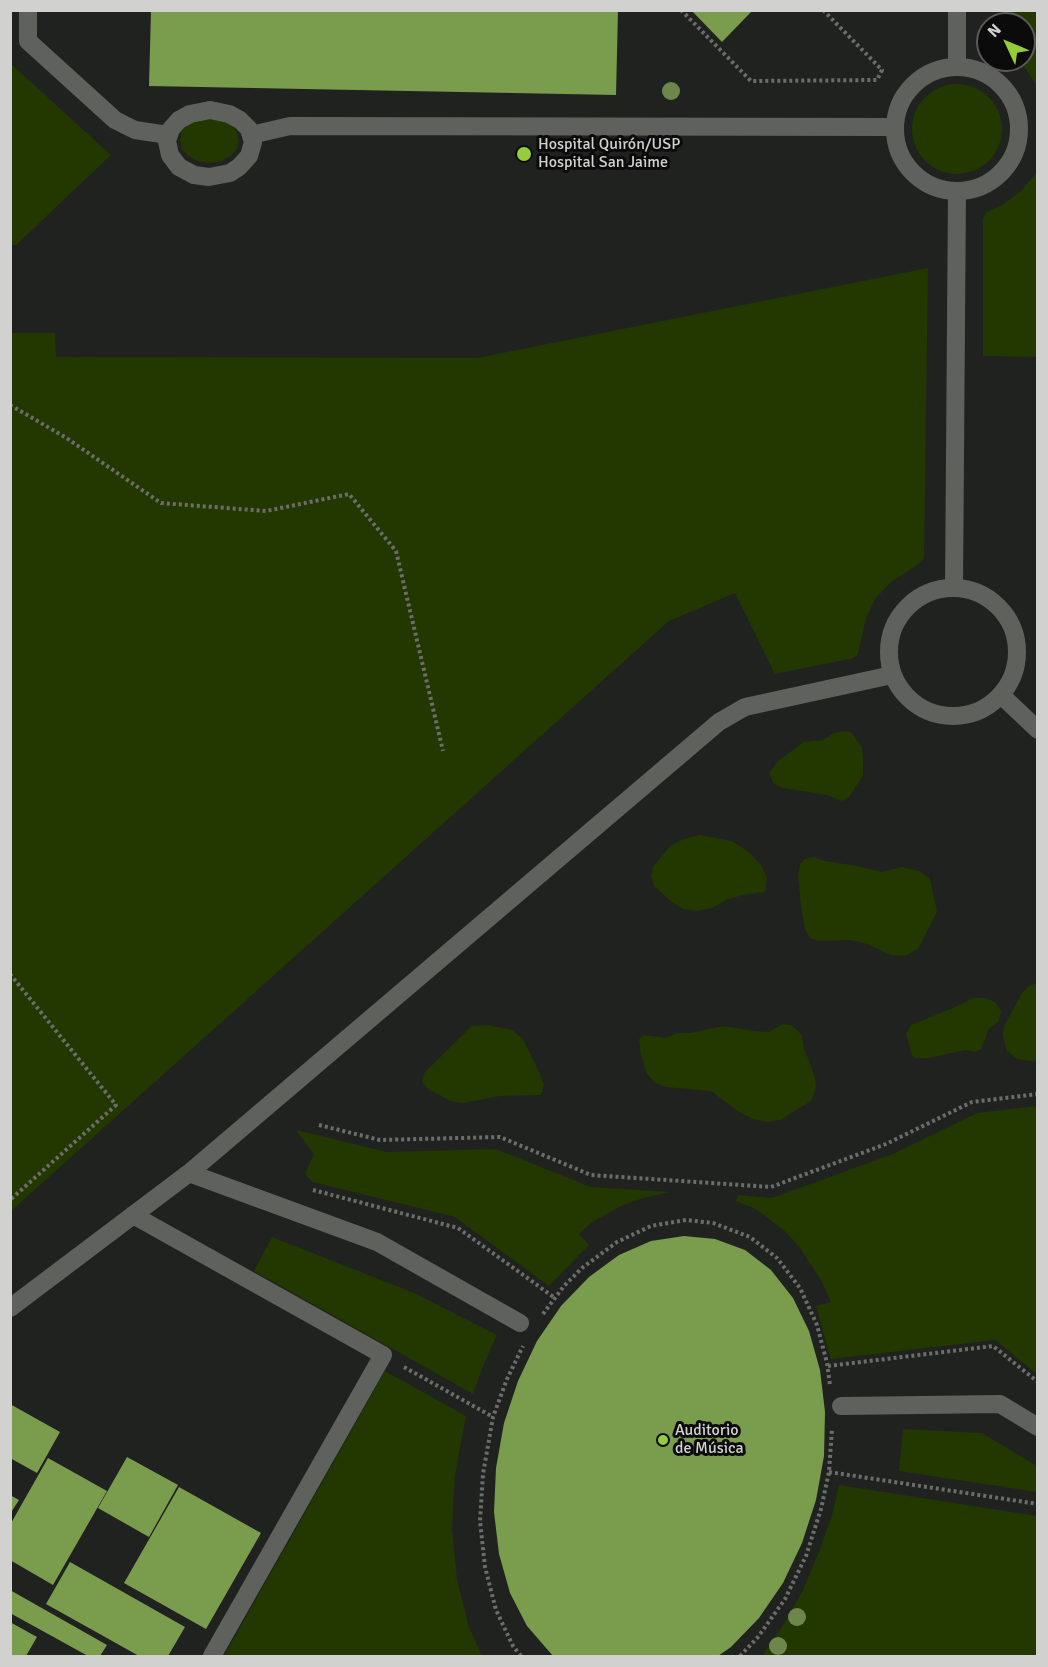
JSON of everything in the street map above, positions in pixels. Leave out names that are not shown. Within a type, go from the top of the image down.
[{"type":"street","points":[[28,10],[28,41],[115,120],[135,130],[168,135]]},
{"type":"street","points":[[957,10],[957,66]]},
{"type":"street","points":[[957,66],[988,75],[1001,84],[1015,105],[1020,129],[1018,145],[1011,160],[1001,173],[988,183],[973,190],[940,189],[925,183],[912,172],[896,143],[895,127],[898,109],[907,92],[920,79],[932,72],[957,66]]},
{"type":"street","points":[[210,110],[235,117],[245,124],[251,135],[252,148],[243,164],[230,172],[209,177],[188,172],[173,161],[167,148],[168,135],[174,124],[184,116],[210,110]]},
{"type":"street","points":[[251,135],[290,126],[895,127]]},
{"type":"street","points":[[954,588],[957,191]]},
{"type":"street","points":[[954,588],[978,593],[998,606],[1012,626],[1018,650],[1014,674],[1001,695],[984,709],[963,716],[941,716],[920,708],[903,694],[892,675],[889,655],[891,634],[900,616],[915,601],[933,591],[954,588]]},
{"type":"street","points":[[10,1308],[189,1173],[719,722],[733,712],[760,703],[892,675]]},
{"type":"street","points":[[1001,695],[1038,730]]},
{"type":"street","points":[[189,1173],[377,1242],[529,1322]]},
{"type":"street","points":[[134,1215],[382,1355],[212,1656]]},
{"type":"street","points":[[841,1406],[1000,1404],[1038,1427]]},
{"type":"path","points":[[681,10],[751,81],[878,80],[882,70],[823,10]]},
{"type":"path","points":[[10,405],[65,437],[161,503],[266,511],[349,494],[396,551],[443,751]]},
{"type":"path","points":[[10,974],[116,1104],[10,1200]]},
{"type":"path","points":[[319,1125],[380,1140],[500,1137],[591,1175],[771,1187],[886,1144],[972,1102],[1038,1094]]},
{"type":"path","points":[[303,1187],[458,1227],[555,1298]]},
{"type":"path","points":[[529,1322],[582,1268],[617,1242],[651,1226],[686,1220],[713,1223],[750,1237],[777,1258],[800,1288],[817,1324],[828,1366],[830,1389]]},
{"type":"path","points":[[521,1656],[513,1646],[496,1610],[485,1567],[480,1521],[483,1474],[493,1417],[507,1378],[524,1344]]},
{"type":"path","points":[[828,1366],[993,1346],[1038,1382]]},
{"type":"path","points":[[382,1355],[493,1417]]},
{"type":"path","points":[[740,1656],[758,1637],[784,1599],[806,1556],[821,1509],[829,1472],[832,1424]]},
{"type":"path","points":[[829,1472],[1038,1504]]},
{"type":"green space","points":[[1037,11],[1037,86],[1028,72],[1036,72],[1036,12],[1011,12]]},
{"type":"green space","points":[[10,63],[111,155],[16,245],[11,245]]},
{"type":"green space","points":[[957,84],[982,92],[994,104],[1002,129],[994,154],[982,166],[957,174],[932,166],[920,154],[912,129],[920,104],[932,92]]},
{"type":"green space","points":[[210,118],[231,124],[237,132],[239,141],[237,149],[231,156],[209,163],[188,156],[182,149],[180,140],[182,131],[189,124]]},
{"type":"green space","points":[[1037,172],[1037,357],[983,356],[983,218],[987,212],[1020,192]]},
{"type":"green space","points":[[928,268],[924,558],[891,582],[875,599],[866,618],[858,654],[854,658],[775,674],[735,593],[669,621],[11,1211],[11,333],[55,333],[56,357],[477,358]]},
{"type":"green space","points":[[851,732],[862,747],[863,757],[863,775],[850,796],[842,801],[827,795],[783,788],[774,784],[769,773],[779,760],[804,742],[823,740],[834,733]]},
{"type":"green space","points":[[699,835],[732,841],[750,853],[761,865],[767,878],[765,892],[728,899],[712,908],[696,911],[683,909],[672,902],[654,886],[651,876],[653,867],[670,846]]},
{"type":"green space","points":[[814,857],[882,872],[902,867],[919,871],[930,878],[937,912],[918,949],[905,956],[891,955],[867,944],[851,940],[819,941],[810,938],[805,929],[798,874],[800,864],[805,859]]},
{"type":"green space","points":[[1037,983],[1038,1062],[1017,1059],[1007,1051],[1003,1036],[1004,1026],[1022,993],[1029,986]]},
{"type":"green space","points":[[973,998],[986,998],[995,1002],[1001,1011],[999,1021],[989,1029],[981,1049],[975,1052],[965,1050],[929,1058],[915,1058],[912,1055],[906,1034],[911,1025]]},
{"type":"green space","points":[[783,1024],[791,1025],[802,1035],[804,1048],[815,1077],[816,1089],[811,1101],[780,1120],[767,1122],[753,1119],[739,1112],[711,1091],[665,1087],[655,1083],[647,1074],[641,1055],[639,1039],[644,1035],[665,1038],[677,1033],[691,1033],[723,1026],[769,1032]]},
{"type":"green space","points":[[487,1025],[512,1030],[523,1039],[544,1085],[541,1095],[500,1096],[463,1103],[450,1101],[429,1090],[422,1082],[425,1072],[472,1026]]},
{"type":"green space","points":[[1037,1106],[1037,1374],[995,1340],[831,1359],[816,1306],[831,1302],[822,1282],[800,1248],[787,1233],[756,1209],[736,1201],[738,1195],[772,1198],[893,1154],[977,1113]]},
{"type":"green space","points":[[296,1130],[387,1152],[496,1149],[591,1187],[671,1192],[621,1206],[592,1222],[579,1234],[589,1245],[549,1286],[455,1217],[313,1182],[305,1174],[314,1154]]},
{"type":"green space","points":[[272,1237],[414,1293],[497,1335],[473,1394],[254,1271]]},
{"type":"green space","points":[[385,1371],[466,1416],[455,1475],[452,1529],[457,1580],[469,1627],[482,1656],[224,1656]]},
{"type":"green space","points":[[903,1429],[982,1433],[1037,1466],[1037,1492],[899,1471]]},
{"type":"green space","points":[[839,1485],[1037,1516],[1037,1656],[762,1656],[784,1624],[803,1590],[832,1515]]},
{"type":"building","points":[[151,10],[618,10],[616,95],[149,86]]},
{"type":"building","points":[[691,10],[753,10],[722,42]]},
{"type":"building","name":"Auditorio de Música","points":[[684,1236],[715,1239],[745,1250],[771,1270],[793,1298],[809,1331],[820,1370],[825,1412],[824,1456],[816,1500],[802,1543],[783,1583],[759,1618],[731,1647],[718,1656],[553,1656],[527,1626],[510,1593],[499,1554],[494,1512],[496,1468],[504,1423],[518,1381],[537,1341],[561,1306],[589,1277],[619,1255],[651,1241]]},
{"type":"building","points":[[10,1404],[60,1432],[37,1473],[10,1458]]},
{"type":"building","points":[[127,1457],[178,1485],[149,1537],[98,1508]]},
{"type":"building","points":[[48,1458],[107,1491],[53,1585],[10,1560],[10,1525]]},
{"type":"building","points":[[179,1487],[261,1533],[206,1629],[124,1583]]},
{"type":"building","points":[[10,1495],[19,1500],[10,1514]]},
{"type":"building","points":[[70,1562],[185,1627],[168,1656],[139,1656],[46,1604]]},
{"type":"building","points":[[10,1590],[107,1645],[100,1656],[88,1656],[10,1613]]},
{"type":"building","points":[[10,1622],[37,1637],[26,1656],[10,1656]]},
{"type":"place","name":"Hospital Quirón/USP Hospital San Jaime","points":[[524,154]]},
{"type":"place","name":"Auditorio de Música","points":[[663,1440]]}]
